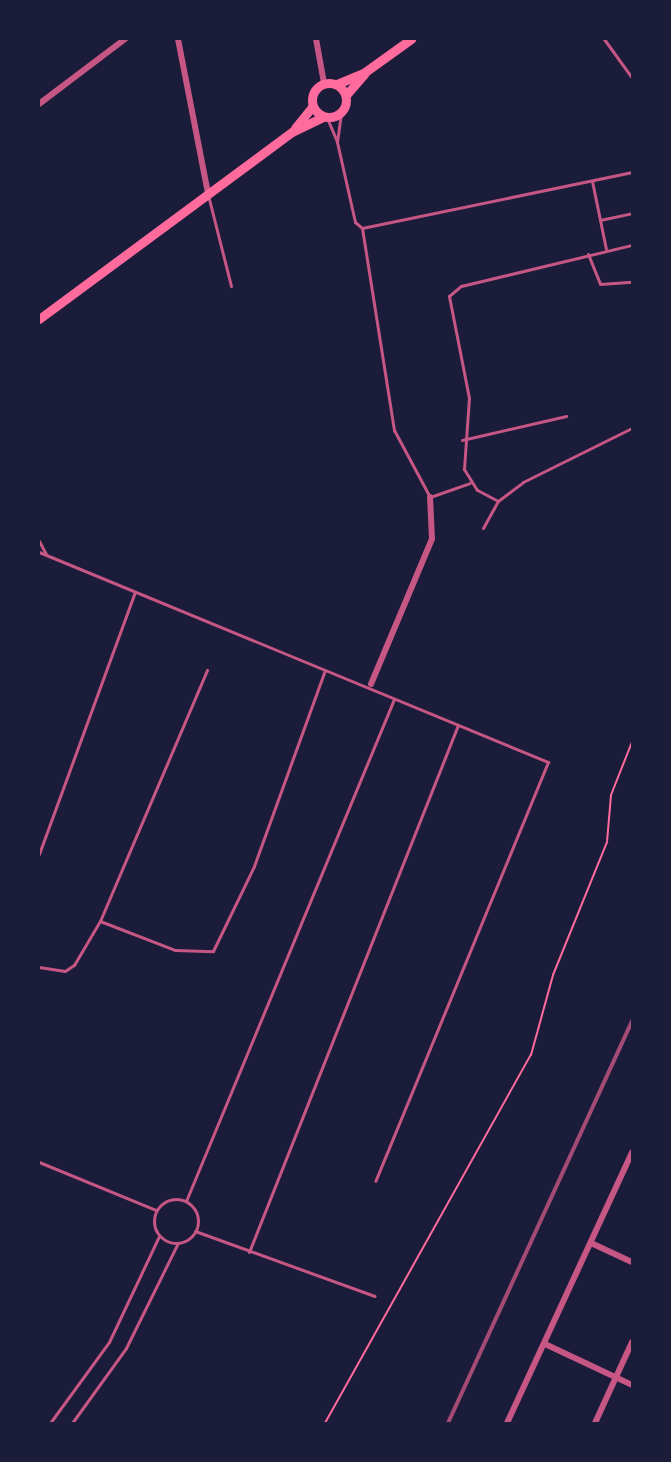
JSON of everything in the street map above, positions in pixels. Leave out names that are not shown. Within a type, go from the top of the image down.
[{"type":"main road","points":[[292,132],[313,106],[314,92],[324,83],[337,84],[365,72],[411,39]]},
{"type":"main road","points":[[39,319],[292,132],[325,117],[341,113],[346,95],[365,72]]},
{"type":"main road","points":[[337,84],[346,95]]},
{"type":"main road","points":[[313,106],[325,117]]},
{"type":"street","points":[[39,104],[125,39]]},
{"type":"street","points":[[178,39],[208,193]]},
{"type":"street","points":[[316,39],[324,83]]},
{"type":"street","points":[[371,684],[432,539],[430,496]]},
{"type":"street","points":[[507,1423],[546,1344],[632,1153]]},
{"type":"street","points":[[591,1243],[632,1262]]},
{"type":"street","points":[[596,1423],[632,1342]]},
{"type":"street","points":[[546,1344],[632,1385]]},
{"type":"lane","points":[[604,39],[632,78]]},
{"type":"lane","points":[[337,142],[341,113]]},
{"type":"lane","points":[[325,117],[337,142],[355,222],[362,228],[394,430],[430,496],[471,483]]},
{"type":"lane","points":[[362,228],[632,172]]},
{"type":"lane","points":[[592,181],[606,249]]},
{"type":"lane","points":[[208,193],[231,286]]},
{"type":"lane","points":[[600,220],[632,213]]},
{"type":"lane","points":[[498,501],[471,483],[462,462],[462,440],[469,398],[449,296],[461,286],[606,249],[632,245]]},
{"type":"lane","points":[[588,254],[600,284],[632,282]]},
{"type":"lane","points":[[462,440],[566,416]]},
{"type":"lane","points":[[483,528],[498,501],[523,482],[632,428]]},
{"type":"lane","points":[[39,541],[46,555]]},
{"type":"lane","points":[[39,552],[548,762],[375,1181]]},
{"type":"lane","points":[[39,854],[135,592]]},
{"type":"lane","points":[[39,967],[64,971],[74,965],[100,921],[207,670]]},
{"type":"lane","points":[[100,921],[175,950],[196,955],[213,951],[255,866],[325,670]]},
{"type":"lane","points":[[186,1201],[394,699]]},
{"type":"lane","points":[[249,1252],[458,725]]},
{"type":"lane","points":[[39,1162],[156,1210]]},
{"type":"lane","points":[[72,1423],[126,1348],[178,1243],[195,1232],[198,1218],[186,1201],[173,1199],[156,1210],[153,1224],[159,1236],[178,1243]]},
{"type":"lane","points":[[195,1232],[375,1296]]},
{"type":"lane","points":[[50,1423],[109,1342],[159,1236]]},
{"type":"path","points":[[325,1423],[531,1055],[553,975],[607,842],[611,795],[632,741]]},
{"type":"railway","points":[[448,1423],[632,1021]]}]
